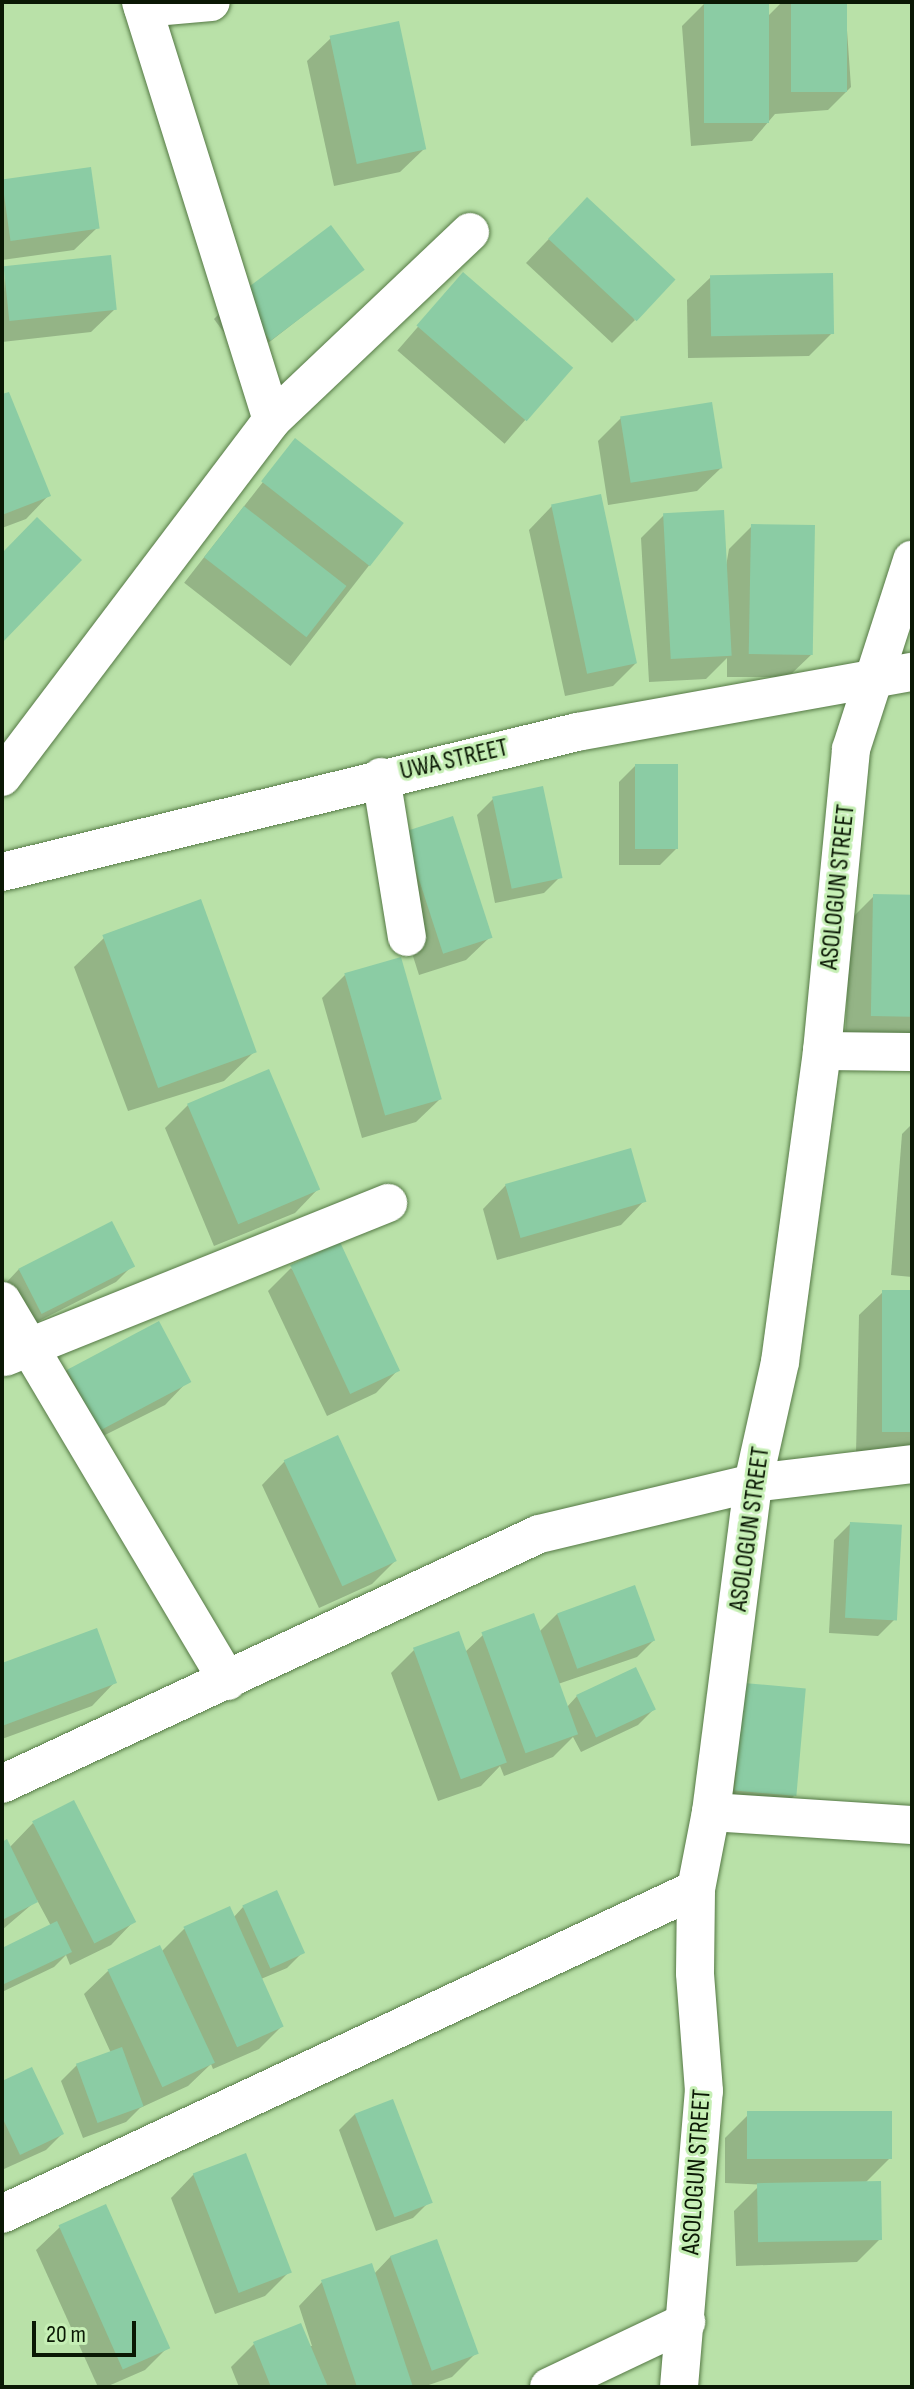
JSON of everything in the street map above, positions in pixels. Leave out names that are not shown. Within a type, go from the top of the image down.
[{"type":"street","points":[[211,2],[142,5],[272,420]]},
{"type":"street","points":[[2,777],[272,420],[470,232]]},
{"type":"street","name":"ASOLOGUN STREET","points":[[679,2387],[704,2091],[695,1973],[696,1889],[711,1812],[753,1483],[780,1362],[822,1051],[851,749],[894,675],[912,560]]},
{"type":"street","name":"UWA STREET","points":[[2,872],[381,777],[577,732],[894,675]]},
{"type":"street","points":[[381,777],[407,937]]},
{"type":"street","points":[[822,1051],[912,1052]]},
{"type":"street","points":[[14,1353],[388,1203]]},
{"type":"street","points":[[2,1301],[14,1353],[228,1681]]},
{"type":"street","points":[[2,1784],[539,1534],[753,1483],[912,1464]]},
{"type":"street","points":[[711,1812],[912,1825]]},
{"type":"street","points":[[2,2214],[696,1889]]},
{"type":"street","points":[[549,2387],[686,2322]]},
{"type":"building","points":[[704,2],[769,2],[769,123],[704,123]]},
{"type":"building","points":[[791,2],[847,2],[847,92],[791,92]]},
{"type":"building","points":[[399,21],[426,149],[357,164],[330,36]]},
{"type":"building","points":[[91,167],[100,228],[11,241],[2,180]]},
{"type":"building","points":[[587,197],[675,280],[637,321],[548,239]]},
{"type":"building","points":[[331,225],[365,270],[270,341],[237,296]]},
{"type":"building","points":[[111,255],[117,310],[9,321],[4,266]]},
{"type":"building","points":[[463,272],[573,368],[527,421],[416,326]]},
{"type":"building","points":[[833,273],[834,334],[711,336],[710,275]]},
{"type":"building","points":[[9,392],[51,496],[2,515],[2,394]]},
{"type":"building","points":[[712,402],[722,468],[631,483],[620,417]]},
{"type":"building","points":[[295,438],[404,523],[370,566],[261,481]]},
{"type":"building","points":[[601,494],[637,663],[587,674],[551,505]]},
{"type":"building","points":[[244,506],[346,586],[306,637],[204,557]]},
{"type":"building","points":[[724,510],[732,656],[671,659],[663,513]]},
{"type":"building","points":[[37,517],[82,560],[2,643],[2,553]]},
{"type":"building","points":[[751,524],[815,525],[813,655],[749,654]]},
{"type":"building","points":[[635,764],[678,764],[678,849],[635,849]]},
{"type":"building","points":[[543,786],[563,878],[512,889],[492,797]]},
{"type":"building","points":[[453,816],[493,938],[443,954],[404,832]]},
{"type":"building","points":[[873,894],[912,895],[910,1017],[871,1016]]},
{"type":"building","points":[[201,899],[257,1052],[158,1088],[102,935]]},
{"type":"building","points":[[401,957],[442,1099],[385,1116],[344,973]]},
{"type":"building","points":[[269,1069],[320,1190],[238,1224],[187,1104]]},
{"type":"building","points":[[631,1148],[646,1202],[521,1238],[505,1184]]},
{"type":"building","points":[[112,1221],[135,1266],[42,1314],[18,1269]]},
{"type":"building","points":[[340,1242],[400,1371],[350,1394],[290,1265]]},
{"type":"building","points":[[882,1290],[912,1290],[912,1432],[882,1432]]},
{"type":"building","points":[[159,1321],[191,1382],[100,1431],[67,1370]]},
{"type":"building","points":[[338,1435],[397,1561],[342,1586],[284,1460]]},
{"type":"building","points":[[850,1522],[902,1525],[897,1621],[845,1618]]},
{"type":"building","points":[[635,1585],[655,1640],[577,1669],[557,1613]]},
{"type":"building","points":[[534,1613],[578,1734],[525,1753],[481,1632]]},
{"type":"building","points":[[97,1628],[117,1683],[2,1726],[2,1663]]},
{"type":"building","points":[[459,1631],[507,1763],[461,1779],[413,1648]]},
{"type":"building","points":[[636,1667],[656,1710],[596,1737],[576,1695]]},
{"type":"building","points":[[744,1683],[806,1688],[796,1796],[735,1791]]},
{"type":"building","points":[[74,1800],[136,1922],[94,1943],[32,1821]]},
{"type":"building","points":[[7,1839],[38,1902],[2,1920],[2,1842]]},
{"type":"building","points":[[277,1890],[305,1953],[270,1968],[242,1905]]},
{"type":"building","points":[[230,1906],[284,2027],[237,2047],[183,1927]]},
{"type":"building","points":[[57,1921],[72,1952],[2,1985],[2,1948]]},
{"type":"building","points":[[160,1945],[215,2063],[162,2087],[107,1970]]},
{"type":"building","points":[[122,2047],[144,2106],[98,2123],[76,2064]]},
{"type":"building","points":[[32,2067],[64,2134],[20,2155],[2,2117],[2,2081]]},
{"type":"building","points":[[393,2099],[433,2203],[395,2217],[355,2114]]},
{"type":"building","points":[[747,2111],[892,2111],[892,2159],[747,2159]]},
{"type":"building","points":[[246,2153],[292,2272],[239,2293],[193,2173]]},
{"type":"building","points":[[881,2181],[882,2240],[758,2242],[757,2183]]},
{"type":"building","points":[[106,2204],[170,2348],[123,2369],[58,2225]]},
{"type":"building","points":[[437,2239],[479,2354],[432,2371],[390,2256]]},
{"type":"building","points":[[372,2263],[413,2387],[357,2387],[321,2280]]},
{"type":"building","points":[[301,2323],[328,2387],[271,2387],[253,2342]]}]
